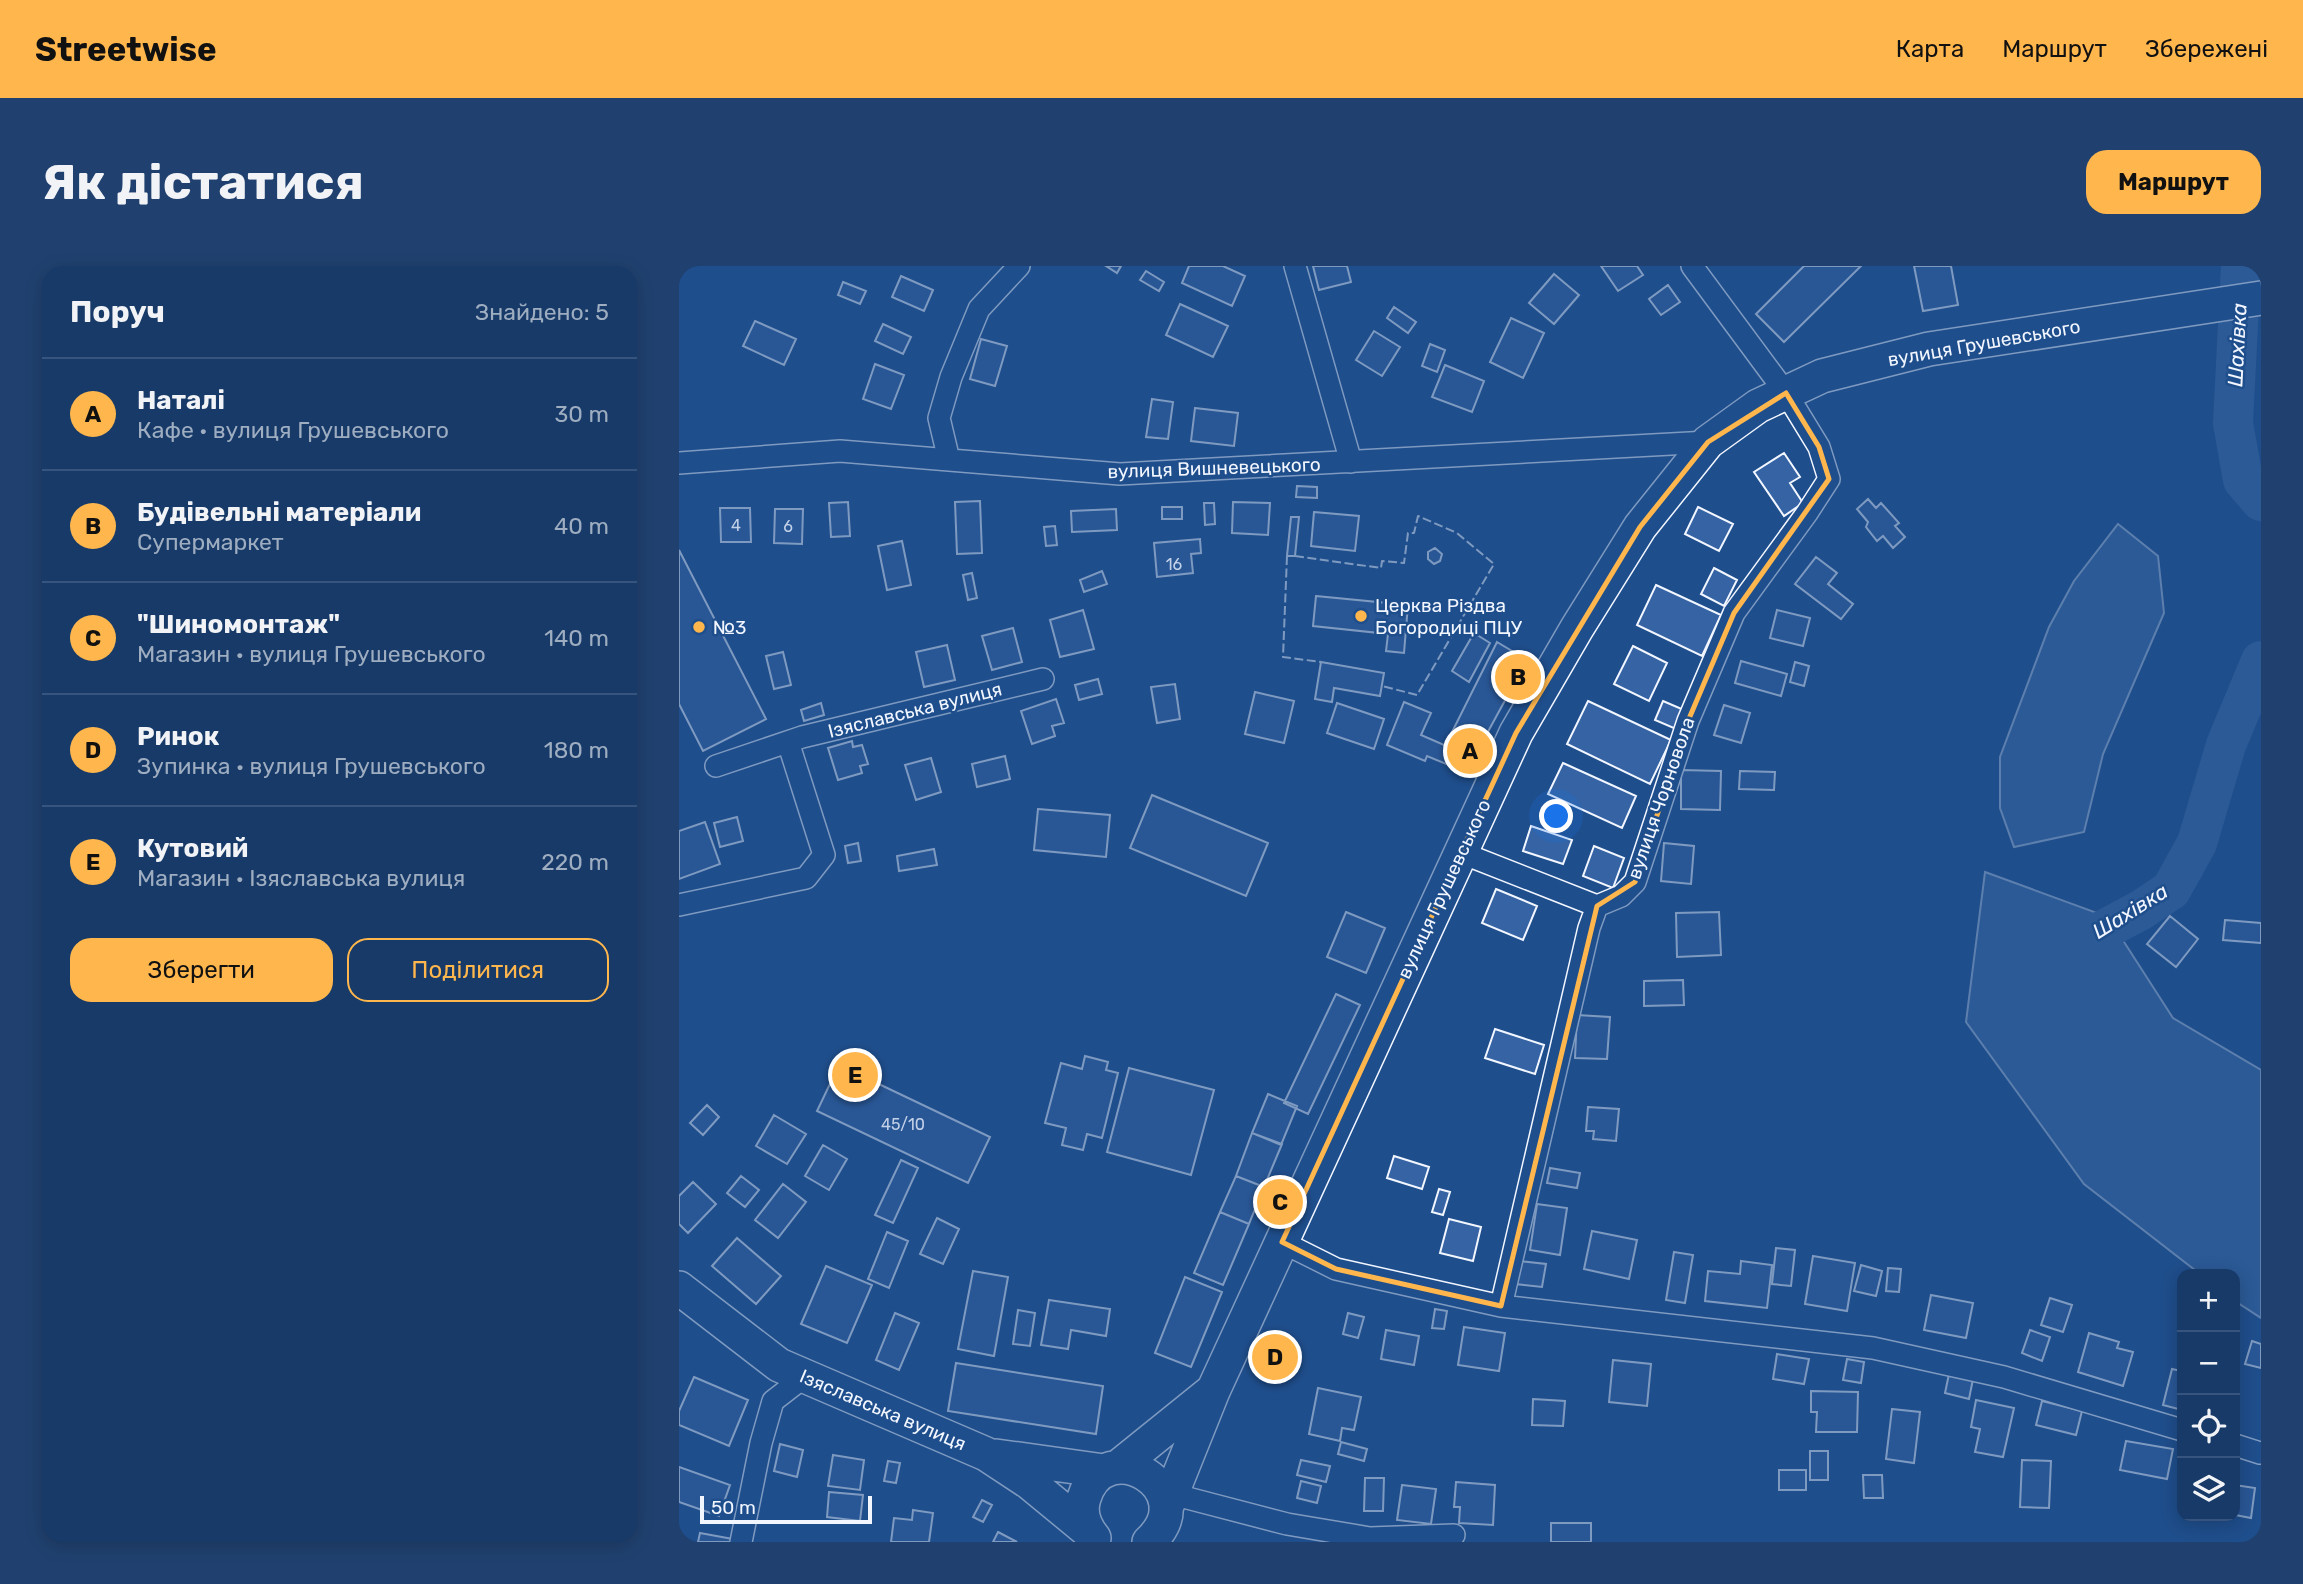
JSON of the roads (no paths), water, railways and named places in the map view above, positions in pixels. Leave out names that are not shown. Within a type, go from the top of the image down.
[{"type":"main road","name":"вулиця Грушевського","points":[[1160,1524],[1213,1391],[1516,733],[1640,527],[1708,442],[1758,406],[1822,376],[1929,349],[2256,298]]},
{"type":"main road","name":"Ізяславська вулиця","points":[[679,1288],[779,1365],[986,1454],[1030,1483],[1093,1536]]},
{"type":"main road","points":[[1093,1536],[1082,1517],[1082,1503],[1086,1490],[1094,1479],[1213,1391]]},
{"type":"main road","points":[[986,1454],[1111,1469],[1132,1468],[1145,1473],[1156,1482],[1163,1495],[1160,1524]]},
{"type":"street","points":[[949,460],[939,418],[951,377],[979,309],[1019,266]]},
{"type":"street","points":[[1295,266],[1351,462]]},
{"type":"street","points":[[1692,266],[1786,393]]},
{"type":"street","name":"вулиця Чорновола","points":[[1597,906],[1621,896],[1635,882],[1688,721],[1734,613],[1829,479],[1819,447],[1786,393]]},
{"type":"street","name":"вулиця Вишневецького","points":[[679,463],[840,451],[1121,474],[1708,442]]},
{"type":"street","name":"Ізяславська вулиця","points":[[716,766],[788,742],[1043,679]]},
{"type":"street","points":[[679,905],[806,878],[824,855],[788,742]]},
{"type":"street","points":[[1462,853],[1597,906],[1589,928],[1501,1306]]},
{"type":"street","points":[[1282,1242],[1336,1269],[1501,1306],[1873,1348],[2004,1377],[2177,1429]]},
{"type":"street","points":[[741,1542],[761,1443],[773,1401],[804,1377]]},
{"type":"street","points":[[2240,1447],[2260,1453]]},
{"type":"street","points":[[1160,1524],[1287,1524],[1370,1538],[1454,1535]]},
{"type":"water","points":[[2118,524],[2158,556],[2164,613],[2103,754],[2084,832],[2014,847],[2000,808],[2000,757],[2049,627],[2074,581]]},
{"type":"water","points":[[1985,872],[2108,917],[2173,1018],[2261,1070],[2261,1318],[2240,1304],[2240,1269],[2194,1269],[2084,1184],[1966,1022]]},
{"type":"waterway","name":"Шахівка","points":[[2241,266],[2233,423],[2243,480],[2261,501]]},
{"type":"waterway","name":"Шахівка","points":[[2079,960],[2083,941],[2141,910],[2171,890],[2197,843],[2226,745],[2261,661]]},
{"type":"place","name":"Церква Різдва Богородиці ПЦУ","points":[[1361,616]]},
{"type":"place","name":"№3","points":[[699,627]]},
{"type":"place","name":"Будівельні матеріали","points":[[1518,677]]},
{"type":"place","name":"Наталі","points":[[1470,751]]},
{"type":"place","name":"Кутовий","points":[[855,1075]]},
{"type":"place","name":"\"Шиномонтаж\"","points":[[1280,1202]]},
{"type":"place","name":"Ринок","points":[[1275,1357]]}]
